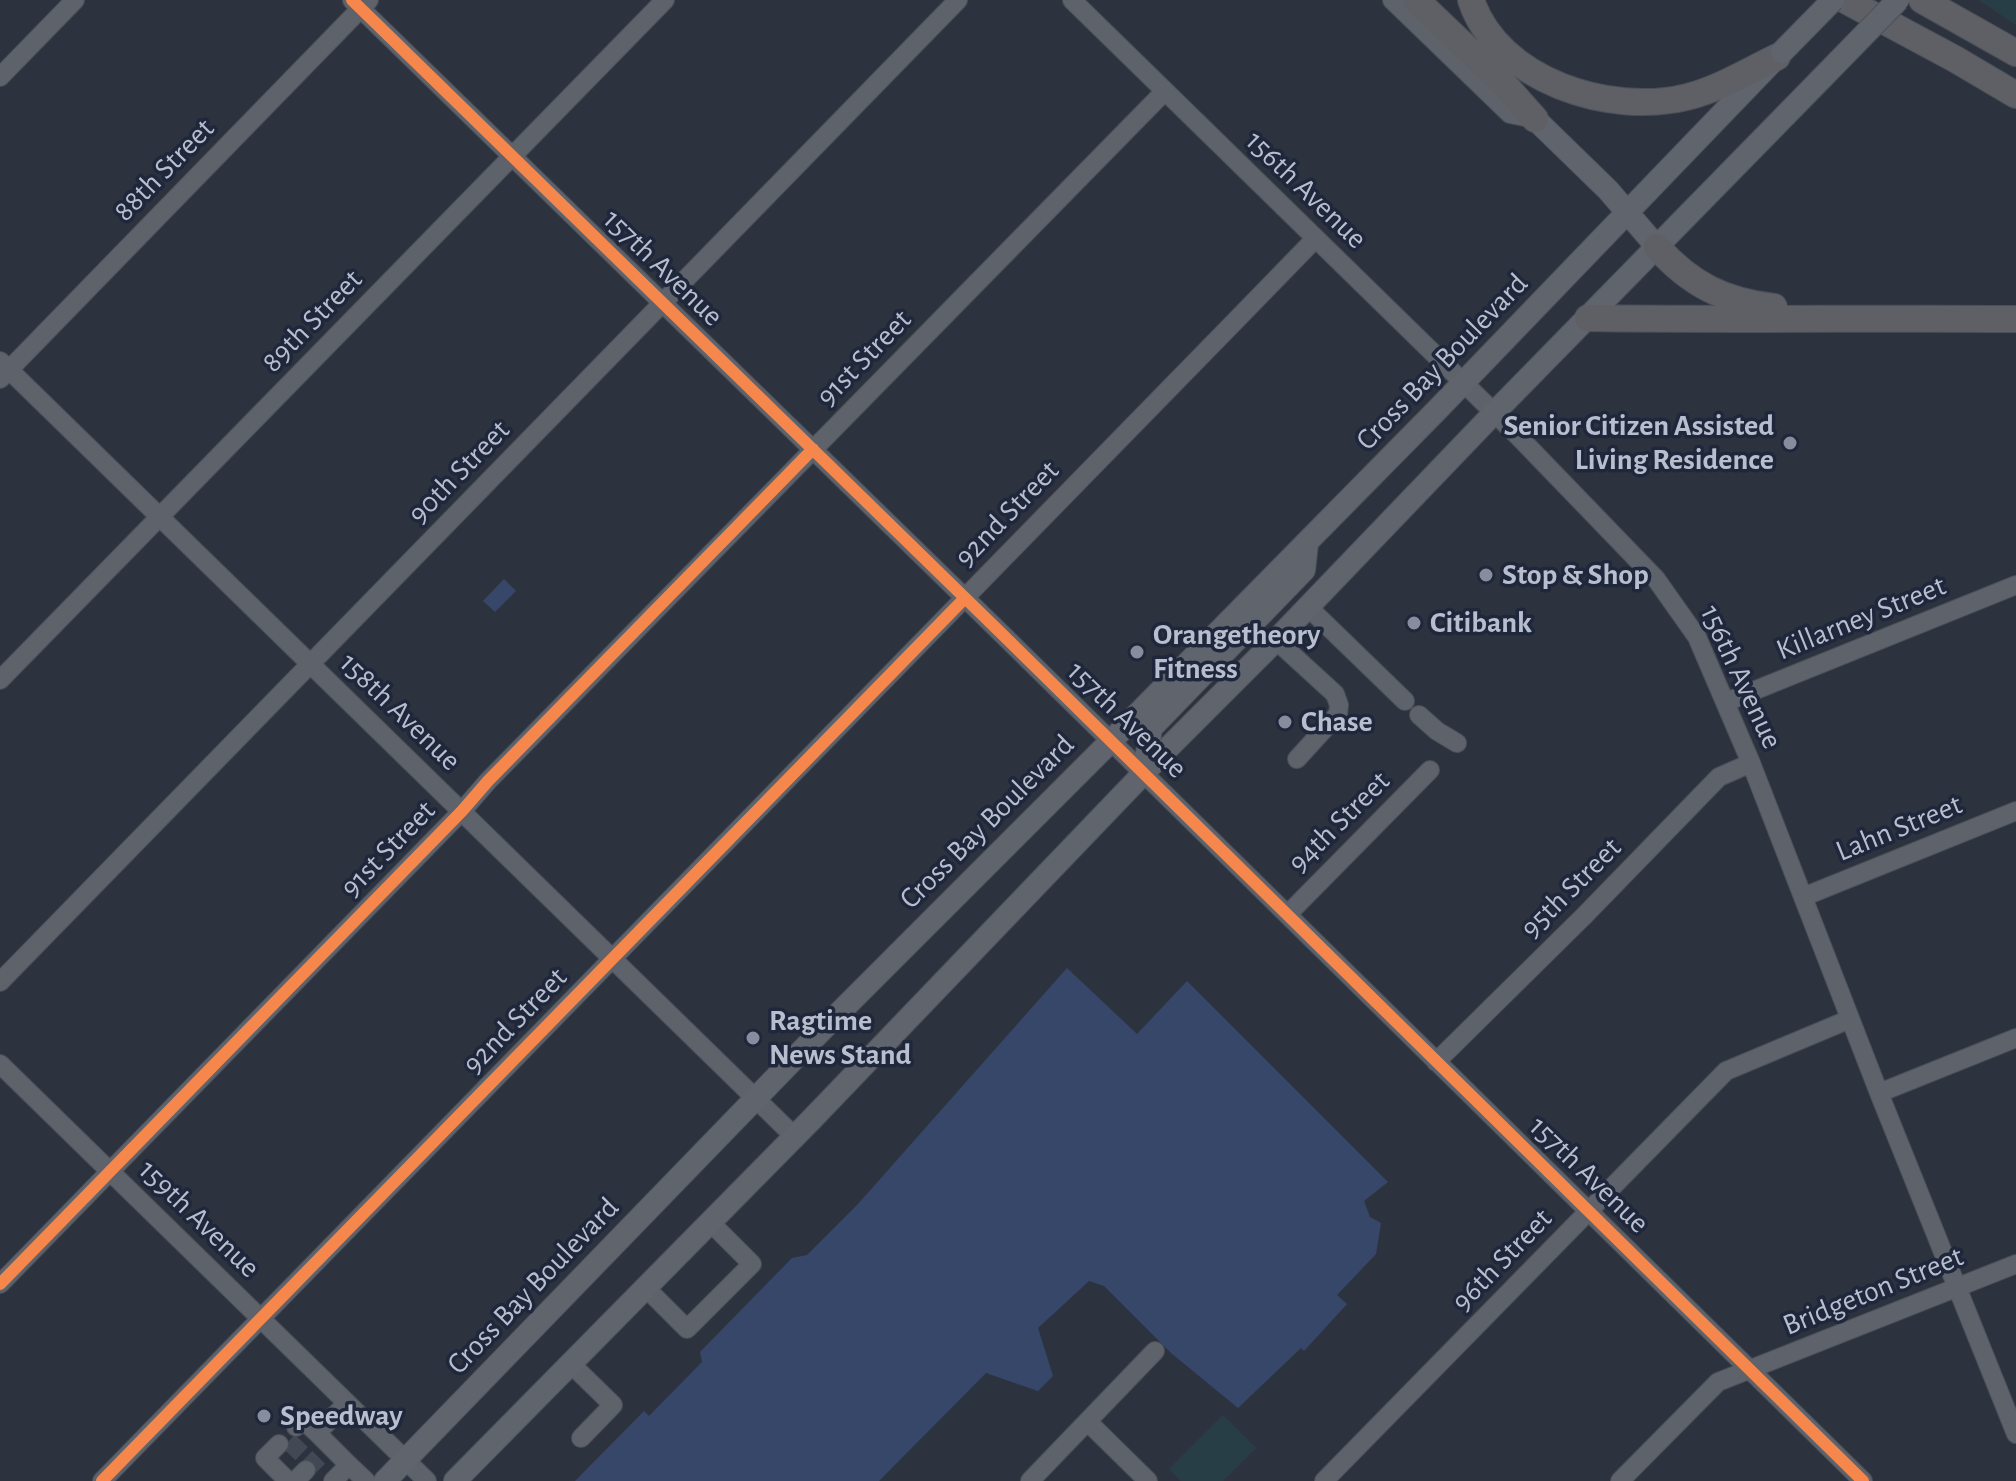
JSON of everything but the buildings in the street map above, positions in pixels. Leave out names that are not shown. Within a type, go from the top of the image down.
[{"type":"highway","points":[[1416,0],[1497,77],[1535,119]]},
{"type":"highway","points":[[1471,0],[1487,32],[1521,64],[1567,89],[1604,100],[1656,102],[1691,96],[1780,55]]},
{"type":"highway","points":[[1830,0],[1902,30]]},
{"type":"highway","points":[[1845,0],[2016,95]]},
{"type":"highway","points":[[1931,4],[2016,53]]},
{"type":"highway","points":[[1657,247],[1686,275],[1728,297],[1760,305],[1845,317]]},
{"type":"highway","points":[[1588,318],[2016,319]]},
{"type":"main road","name":"Cross Bay Boulevard","points":[[385,1481],[830,1021],[1464,383],[1830,0]]},
{"type":"main road","points":[[455,1481],[795,1137],[1144,773],[1898,0]]},
{"type":"main road","points":[[1535,119],[1608,190],[1657,247]]},
{"type":"main road","points":[[1144,773],[1151,728],[1304,570],[1307,543]]},
{"type":"street","points":[[0,77],[75,0]]},
{"type":"street","name":"89th Street","points":[[0,680],[665,0]]},
{"type":"street","name":"90th Street","points":[[0,982],[958,0]]},
{"type":"street","name":"156th Avenue","points":[[1072,0],[1494,413],[1663,588],[1697,637],[1751,763],[2016,1434]]},
{"type":"street","points":[[1392,0],[1510,114],[1535,119]]},
{"type":"street","name":"157th Avenue","points":[[360,3],[512,156],[1863,1481]]},
{"type":"street","name":"88th Street","points":[[3,370],[360,3]]},
{"type":"street","name":"91st Street","points":[[0,1284],[1165,91]]},
{"type":"street","name":"92nd Street","points":[[102,1481],[1315,239]]},
{"type":"street","name":"158th Avenue","points":[[3,370],[160,517],[795,1137]]},
{"type":"street","name":"Killarney Street","points":[[1726,702],[2016,585]]},
{"type":"street","points":[[1308,607],[1437,731],[1457,743]]},
{"type":"street","points":[[1276,640],[1335,694],[1339,705],[1338,714],[1297,759]]},
{"type":"street","name":"95th Street","points":[[1436,1062],[1719,777],[1751,763]]},
{"type":"street","name":"94th Street","points":[[1288,914],[1430,770]]},
{"type":"street","name":"Lahn Street","points":[[1803,897],[2016,811]]},
{"type":"street","name":"96th Street","points":[[1324,1481],[1726,1071],[1850,1019]]},
{"type":"street","points":[[1879,1093],[2016,1038]]},
{"type":"street","name":"159th Avenue","points":[[0,1064],[427,1481]]},
{"type":"street","points":[[646,1288],[687,1329],[752,1264],[710,1222]]},
{"type":"street","name":"Bridgeton Street","points":[[1620,1481],[1718,1382],[2016,1264]]},
{"type":"street","points":[[1030,1481],[1155,1351]]},
{"type":"street","points":[[571,1364],[613,1405],[581,1438]]},
{"type":"street","points":[[347,1403],[314,1438],[366,1481]]},
{"type":"street","points":[[1088,1422],[1148,1481]]},
{"type":"street","points":[[281,1475],[265,1458],[284,1449]]},
{"type":"street","points":[[333,1481],[349,1465]]},
{"type":"shaded area","points":[[1979,0],[2016,0],[2016,25]]},
{"type":"shaded area","points":[[1223,1415],[1256,1448],[1223,1481],[1181,1481],[1169,1469]]},
{"type":"water","points":[[504,579],[516,591],[495,612],[483,601]]},
{"type":"water","points":[[1067,968],[1137,1034],[1187,981],[1388,1182],[1364,1201],[1370,1217],[1381,1223],[1376,1254],[1337,1295],[1347,1304],[1304,1351],[1301,1348],[1238,1408],[1171,1353],[1104,1286],[1089,1281],[1038,1328],[1053,1376],[1038,1391],[986,1373],[879,1481],[575,1481],[644,1411],[649,1416],[702,1362],[700,1352],[792,1258],[807,1255],[858,1204]]},
{"type":"tunnel","points":[[289,1454],[306,1436]]},
{"type":"tunnel","points":[[306,1470],[323,1453]]},
{"type":"cycle path","points":[[352,0],[1863,1481]]},
{"type":"cycle path","points":[[0,1284],[813,449]]},
{"type":"cycle path","points":[[102,1481],[965,598]]},
{"type":"place","name":"Senior Citizen Assisted Living Residence","points":[[1790,443]]},
{"type":"place","name":"Stop & Shop","points":[[1486,575]]},
{"type":"place","name":"Citibank","points":[[1414,623]]},
{"type":"place","name":"Orangetheory Fitness","points":[[1137,652]]},
{"type":"place","name":"Chase","points":[[1285,722]]},
{"type":"place","name":"Ragtime News Stand","points":[[753,1038]]},
{"type":"place","name":"Speedway","points":[[264,1416]]}]
